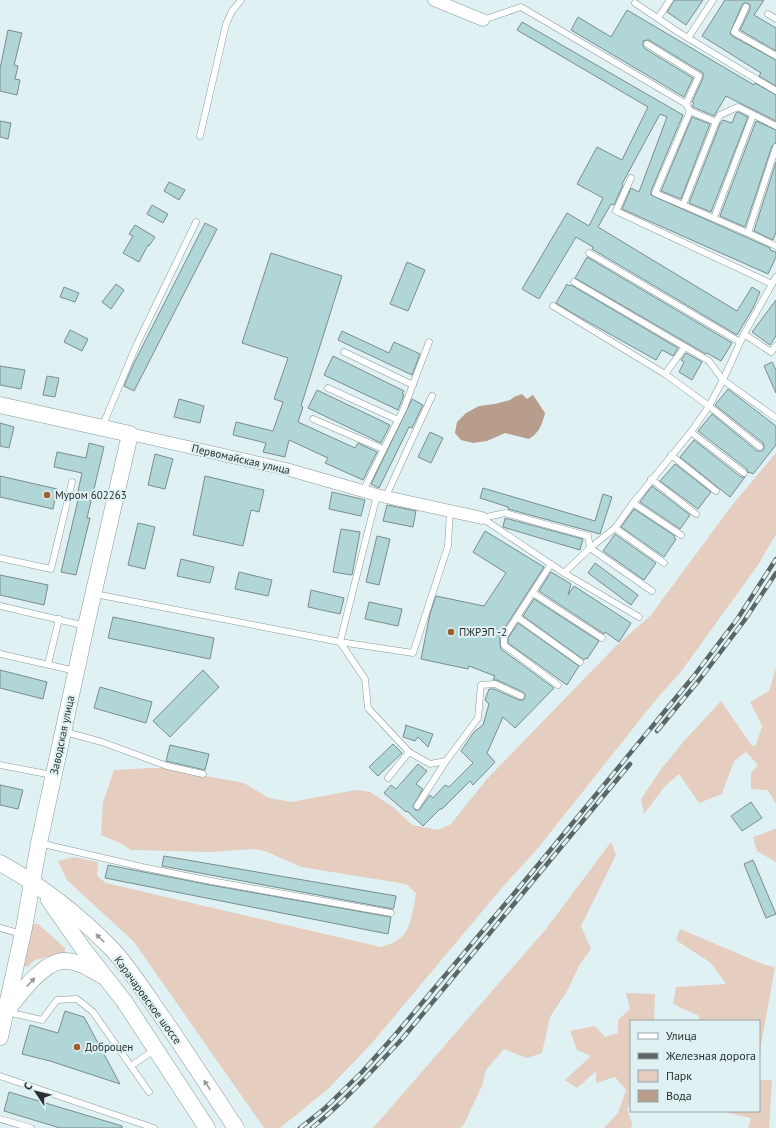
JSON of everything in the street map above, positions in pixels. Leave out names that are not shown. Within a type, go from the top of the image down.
[{"type":"street","points":[[434,0],[483,20]]},
{"type":"street","name":"Первомайская улица","points":[[0,405],[286,469],[382,496],[482,518]]},
{"type":"street","name":"Заводская улица","points":[[0,1037],[22,934],[37,886],[39,843],[93,594],[130,434]]},
{"type":"street","name":"Карачаровское шоссе","points":[[0,863],[62,903],[76,924],[107,978],[124,1001],[207,1128]]},
{"type":"street","name":"Карачаровское шоссе","points":[[76,924],[114,952],[135,978],[232,1123]]},
{"type":"street","points":[[6,1011],[30,982],[41,972],[54,964],[63,961],[82,964],[107,978]]},
{"type":"lane","points":[[200,136],[226,24],[232,11],[241,0]]},
{"type":"lane","points":[[658,18],[670,0]]},
{"type":"lane","points":[[688,38],[713,0]]},
{"type":"lane","points":[[636,3],[688,38],[776,92]]},
{"type":"lane","points":[[483,20],[521,7],[686,104],[690,111],[716,122]]},
{"type":"lane","points":[[746,7],[734,32],[776,56]]},
{"type":"lane","points":[[768,14],[776,19]]},
{"type":"lane","points":[[646,44],[699,76],[686,104]]},
{"type":"lane","points":[[683,205],[720,115],[738,107],[776,126]]},
{"type":"lane","points":[[690,111],[655,193],[776,246]]},
{"type":"lane","points":[[714,218],[752,115]]},
{"type":"lane","points":[[748,233],[776,147]]},
{"type":"lane","points":[[630,178],[616,211],[772,284]]},
{"type":"lane","points":[[101,427],[136,346],[196,222]]},
{"type":"lane","points":[[589,252],[740,342]]},
{"type":"lane","points":[[564,573],[590,548],[615,528],[651,479],[691,432],[709,406],[723,380],[744,334],[776,277]]},
{"type":"lane","points":[[574,282],[709,361],[723,380],[776,418]]},
{"type":"lane","points":[[553,306],[665,374],[709,406],[760,447]]},
{"type":"lane","points":[[744,334],[772,352],[776,346]]},
{"type":"lane","points":[[363,491],[398,420],[430,342]]},
{"type":"lane","points":[[665,374],[685,347]]},
{"type":"lane","points":[[344,352],[413,385]]},
{"type":"lane","points":[[328,388],[398,420]]},
{"type":"lane","points":[[340,642],[382,496],[432,396]]},
{"type":"lane","points":[[313,419],[383,449]]},
{"type":"lane","points":[[691,432],[744,473]]},
{"type":"lane","points":[[671,455],[716,491]]},
{"type":"lane","points":[[651,479],[696,514]]},
{"type":"lane","points":[[0,558],[51,569],[72,482]]},
{"type":"lane","points":[[633,503],[681,535]]},
{"type":"lane","points":[[93,594],[340,642],[413,653],[448,546],[450,510]]},
{"type":"lane","points":[[482,518],[505,513],[588,536],[590,548],[652,591]]},
{"type":"lane","points":[[482,518],[564,573],[639,617]]},
{"type":"lane","points":[[615,528],[664,563]]},
{"type":"lane","points":[[551,564],[504,637],[504,645],[558,685]]},
{"type":"lane","points":[[532,593],[602,638]]},
{"type":"lane","points":[[0,606],[86,626]]},
{"type":"lane","points":[[517,617],[580,662]]},
{"type":"lane","points":[[48,664],[59,619]]},
{"type":"lane","points":[[340,642],[365,679],[368,708],[409,752],[430,764],[446,761]]},
{"type":"lane","points":[[0,654],[76,671]]},
{"type":"lane","points":[[417,806],[446,761],[478,718],[480,685],[495,684],[521,696]]},
{"type":"lane","points":[[63,732],[102,742],[167,766],[203,774]]},
{"type":"lane","points":[[388,778],[409,752]]},
{"type":"lane","points":[[0,765],[54,776]]},
{"type":"lane","points":[[39,843],[203,880],[391,913]]},
{"type":"lane","points":[[0,928],[22,934]]},
{"type":"lane","points":[[6,1011],[42,1020],[57,1000],[77,999],[93,1012],[149,1092]]},
{"type":"lane","points":[[131,1066],[155,1049]]},
{"type":"lane","points":[[0,1076],[154,1128]]},
{"type":"lane","points":[[0,1119],[31,1128]]},
{"type":"green space","points":[[776,453],[776,534],[758,565],[680,673],[658,697],[538,848],[500,890],[372,1043],[328,1089],[280,1128],[264,1128],[134,942],[67,880],[58,861],[74,857],[98,862],[97,876],[106,883],[381,947],[391,944],[401,937],[409,926],[413,913],[416,893],[406,884],[301,867],[265,851],[252,849],[213,852],[131,850],[120,843],[101,835],[103,802],[114,770],[163,768],[244,783],[269,798],[291,802],[356,790],[370,792],[393,807],[412,825],[438,830],[451,824],[486,780],[615,647],[651,615],[733,504]]},
{"type":"green space","points":[[776,668],[776,804],[768,790],[751,789],[751,773],[758,765],[746,752],[734,761],[722,794],[699,803],[679,774],[665,786],[644,814],[641,799],[662,768],[684,741],[721,701],[752,746],[756,745],[762,726],[750,702],[769,691]]},
{"type":"green space","points":[[775,829],[776,862],[757,851],[753,837]]},
{"type":"green space","points":[[611,842],[616,855],[581,926],[591,949],[580,964],[567,991],[550,1017],[542,1053],[527,1058],[504,1049],[486,1070],[482,1086],[464,1124],[460,1128],[373,1128],[546,929]]},
{"type":"green space","points":[[33,924],[38,924],[65,948],[65,953],[35,960],[27,967],[22,965],[29,928]]},
{"type":"green space","points":[[680,929],[765,965],[775,967],[760,1050],[760,1020],[699,1020],[699,1016],[673,1004],[676,987],[726,984],[711,963],[676,940]]},
{"type":"green space","points":[[626,993],[655,994],[654,1020],[630,1020],[630,1104],[627,1109],[632,1123],[631,1128],[604,1128],[618,1113],[626,1090],[615,1077],[596,1083],[596,1071],[577,1088],[565,1080],[591,1056],[577,1050],[570,1031],[595,1026],[605,1037],[618,1033],[618,1020],[630,1009]]},
{"type":"green space","points":[[760,1080],[772,1080],[769,1128],[748,1128],[751,1118],[729,1113],[760,1112]]},
{"type":"water","points":[[522,394],[527,399],[533,395],[545,413],[540,428],[529,439],[505,433],[487,441],[473,443],[461,440],[455,433],[457,422],[466,413],[479,406],[510,400]]},
{"type":"building","points":[[674,0],[703,0],[686,25],[667,12]]},
{"type":"building","points":[[725,0],[764,0],[754,15],[776,28],[776,51],[740,30],[750,9],[750,5],[748,3],[744,3],[742,5],[730,33],[732,36],[776,60],[776,86],[759,76],[761,73],[702,36]]},
{"type":"building","points":[[627,10],[754,85],[755,83],[776,95],[776,121],[726,96],[714,116],[693,107],[692,106],[694,103],[692,102],[703,78],[703,73],[649,40],[643,41],[644,48],[693,78],[684,97],[571,30],[578,17],[611,37]]},
{"type":"building","points":[[522,22],[683,115],[651,191],[651,195],[776,252],[776,257],[768,274],[622,209],[631,188],[639,192],[667,117],[660,114],[622,184],[623,185],[614,205],[611,204],[598,227],[737,311],[752,287],[760,292],[753,308],[737,335],[592,249],[593,247],[576,237],[539,299],[522,289],[567,213],[589,226],[603,198],[577,184],[597,147],[622,160],[648,107],[517,30]]},
{"type":"building","points":[[8,30],[22,33],[14,65],[18,66],[15,79],[20,80],[17,95],[0,91],[0,69]]},
{"type":"building","points":[[738,112],[748,117],[711,212],[689,203],[720,124],[723,120],[732,123],[736,113]]},
{"type":"building","points":[[692,117],[710,124],[681,199],[661,191]]},
{"type":"building","points":[[0,121],[11,123],[8,139],[0,137]]},
{"type":"building","points":[[756,121],[776,130],[776,143],[772,146],[745,227],[720,216]]},
{"type":"building","points":[[776,162],[776,232],[773,240],[754,231]]},
{"type":"building","points":[[169,182],[185,190],[179,200],[164,191]]},
{"type":"building","points":[[152,205],[168,214],[163,223],[147,214]]},
{"type":"building","points":[[205,223],[217,229],[134,391],[124,386],[134,363]]},
{"type":"building","points":[[135,225],[155,237],[149,246],[148,245],[139,262],[123,253],[133,236],[129,234]]},
{"type":"building","points":[[271,253],[342,276],[301,406],[303,407],[298,422],[355,448],[358,443],[377,452],[363,480],[325,463],[328,458],[289,440],[285,457],[263,452],[266,443],[233,435],[236,422],[273,431],[283,402],[274,399],[288,358],[242,343]]},
{"type":"building","points":[[587,257],[732,343],[721,361],[707,353],[706,354],[575,278]]},
{"type":"building","points":[[407,262],[425,270],[408,311],[390,304]]},
{"type":"building","points":[[116,284],[124,290],[111,309],[102,302]]},
{"type":"building","points":[[567,284],[678,348],[673,356],[662,350],[656,360],[556,303]]},
{"type":"building","points":[[64,287],[79,293],[75,302],[60,297]]},
{"type":"building","points":[[776,300],[776,336],[770,345],[752,332]]},
{"type":"building","points":[[70,330],[88,339],[82,351],[64,342]]},
{"type":"building","points":[[342,331],[389,353],[394,342],[420,354],[412,375],[338,340]]},
{"type":"building","points":[[686,353],[702,362],[692,380],[679,372],[684,362],[681,360]]},
{"type":"building","points":[[333,356],[404,391],[402,394],[404,395],[398,410],[324,375]]},
{"type":"building","points":[[772,362],[776,370],[776,393],[764,366]]},
{"type":"building","points":[[0,366],[25,370],[21,389],[0,385]]},
{"type":"building","points":[[47,376],[59,378],[55,397],[43,395]]},
{"type":"building","points":[[728,389],[776,426],[776,445],[753,474],[748,473],[747,469],[698,431],[712,414],[757,451],[764,449],[763,443],[715,405]]},
{"type":"building","points":[[317,390],[390,425],[381,443],[308,408]]},
{"type":"building","points":[[179,399],[204,406],[200,423],[174,417]]},
{"type":"building","points":[[412,399],[423,405],[412,428],[409,427],[379,488],[371,484]]},
{"type":"building","points":[[0,423],[14,427],[9,448],[0,446]]},
{"type":"building","points":[[430,432],[443,438],[431,463],[418,457]]},
{"type":"building","points":[[694,440],[741,477],[745,477],[730,497],[680,457]]},
{"type":"building","points":[[89,443],[104,447],[87,518],[90,518],[76,575],[61,572],[78,500],[76,500],[82,473],[54,467],[57,452],[86,458]]},
{"type":"building","points":[[155,454],[173,459],[165,489],[148,485]]},
{"type":"building","points":[[675,464],[711,492],[698,509],[660,481]]},
{"type":"building","points":[[0,476],[57,489],[53,509],[0,497]]},
{"type":"building","points":[[205,476],[264,490],[259,512],[251,510],[243,546],[193,535]]},
{"type":"building","points":[[652,486],[690,515],[680,529],[640,502]]},
{"type":"building","points":[[483,488],[595,521],[603,494],[612,497],[600,534],[508,509],[508,507],[480,498]]},
{"type":"building","points":[[332,492],[365,500],[361,516],[329,509]]},
{"type":"building","points":[[387,505],[416,511],[413,527],[383,521]]},
{"type":"building","points":[[634,509],[675,536],[674,538],[676,539],[664,557],[621,527]]},
{"type":"building","points":[[505,518],[583,539],[580,550],[503,527]]},
{"type":"building","points":[[138,523],[155,527],[145,569],[128,565]]},
{"type":"building","points":[[341,529],[360,532],[352,575],[333,572]]},
{"type":"building","points":[[485,531],[544,567],[500,635],[500,645],[501,649],[554,688],[515,728],[503,717],[487,753],[495,762],[473,785],[470,781],[423,826],[384,793],[391,785],[396,789],[418,764],[427,771],[416,784],[423,789],[413,806],[415,810],[419,810],[430,795],[433,798],[445,785],[449,787],[473,763],[461,751],[474,732],[483,725],[489,704],[485,700],[489,689],[494,689],[519,700],[523,700],[525,698],[525,694],[523,692],[497,680],[493,680],[495,676],[469,666],[468,669],[421,659],[430,614],[436,596],[484,606],[506,573],[473,552]]},
{"type":"building","points":[[615,534],[656,563],[644,580],[603,551]]},
{"type":"building","points":[[377,536],[390,539],[379,585],[366,582]]},
{"type":"building","points":[[181,559],[214,567],[210,583],[177,576]]},
{"type":"building","points":[[595,563],[638,595],[631,605],[588,573]]},
{"type":"building","points":[[239,572],[272,580],[268,596],[235,589]]},
{"type":"building","points":[[551,572],[571,584],[568,595],[574,586],[631,623],[619,642],[605,632],[604,634],[539,591]]},
{"type":"building","points":[[0,575],[48,585],[44,605],[0,595]]},
{"type":"building","points":[[311,590],[344,598],[340,614],[308,607]]},
{"type":"building","points":[[534,599],[599,641],[587,659],[586,658],[584,660],[523,616]]},
{"type":"building","points":[[369,602],[402,609],[398,626],[365,619]]},
{"type":"building","points":[[113,617],[214,638],[210,659],[108,638]]},
{"type":"building","points":[[518,623],[579,666],[567,685],[508,643],[508,638]]},
{"type":"building","points":[[0,670],[47,682],[43,699],[0,688]]},
{"type":"building","points":[[203,670],[219,687],[170,737],[153,721]]},
{"type":"building","points":[[100,687],[152,702],[146,723],[94,708]]},
{"type":"building","points":[[405,725],[433,734],[428,747],[418,737],[415,741],[403,737]]},
{"type":"building","points":[[393,744],[402,753],[378,776],[369,767]]},
{"type":"building","points":[[170,745],[209,754],[205,770],[166,761]]},
{"type":"building","points":[[0,785],[23,790],[18,809],[0,805]]},
{"type":"building","points":[[751,802],[762,818],[742,831],[731,816]]},
{"type":"building","points":[[164,856],[396,896],[394,907],[393,909],[162,866]]},
{"type":"building","points":[[753,860],[776,914],[766,918],[744,864]]},
{"type":"building","points":[[108,865],[210,885],[391,917],[388,934],[105,878]]},
{"type":"building","name":"Доброцен","points":[[65,1011],[84,1017],[120,1084],[50,1061],[22,1054],[30,1025],[58,1033]]},
{"type":"building","points":[[9,1092],[122,1126],[122,1128],[60,1128],[4,1111]]},
{"type":"railway","points":[[300,1128],[324,1109],[362,1072],[538,865],[693,677],[738,618],[776,559]]},
{"type":"railway","points":[[657,731],[700,679],[744,621],[776,573]]},
{"type":"railway","points":[[312,1128],[347,1096],[402,1039],[630,764]]},
{"type":"place","name":"Муром 602263","points":[[47,495]]},
{"type":"place","name":"ПЖРЭП -2","points":[[451,632]]},
{"type":"place","name":"Доброцен","points":[[77,1047]]}]
